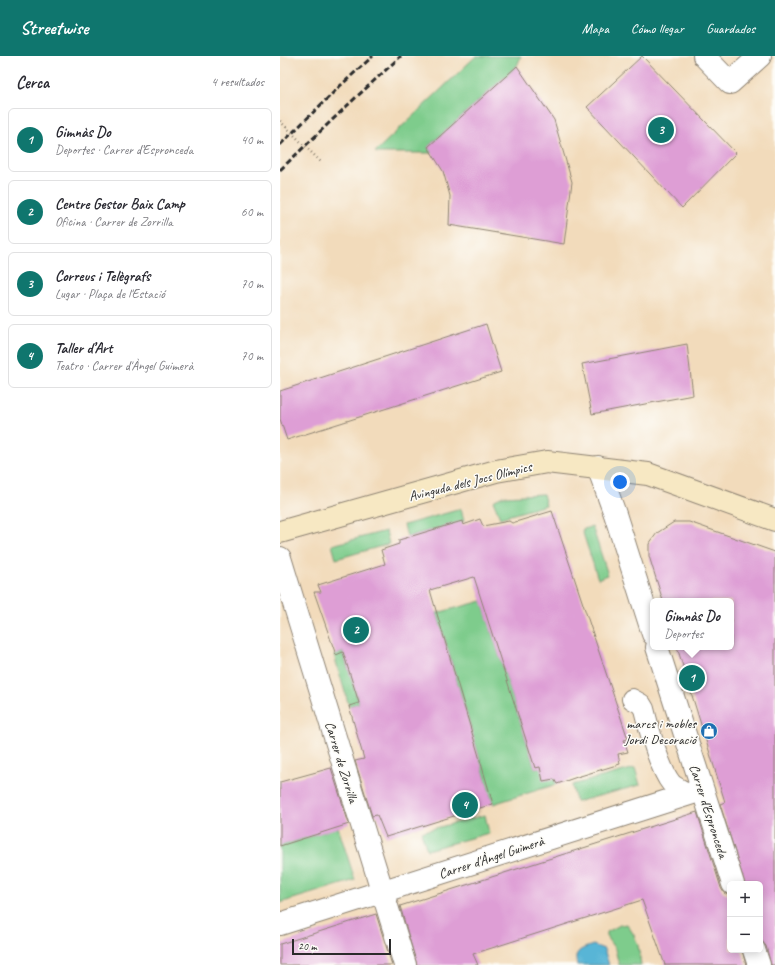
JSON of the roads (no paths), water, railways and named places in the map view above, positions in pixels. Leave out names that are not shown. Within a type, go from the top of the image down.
[{"type":"street","points":[[704,56],[730,83]]},
{"type":"street","points":[[730,83],[760,56]]},
{"type":"street","points":[[730,83],[771,62],[775,62]]},
{"type":"street","name":"Avinguda dels Jocs Olímpics","points":[[280,532],[496,471],[547,462],[648,474],[775,520]]},
{"type":"street","points":[[598,467],[615,514],[650,625]]},
{"type":"street","name":"Carrer de Zorrilla","points":[[280,558],[405,965]]},
{"type":"street","name":"Carrer d’Espronceda","points":[[658,650],[696,792],[732,881]]},
{"type":"street","name":"Carrer d'Àngel Guimerà","points":[[280,924],[696,792]]},
{"type":"street","points":[[755,953],[759,965]]},
{"type":"lane","points":[[632,699],[641,704],[644,709],[659,757],[672,784],[677,788],[696,792]]},
{"type":"water","points":[[593,945],[604,949],[609,965],[577,965],[576,957],[579,951]]},
{"type":"railway","points":[[280,145],[373,56]]},
{"type":"railway","points":[[280,170],[401,56]]},
{"type":"place","name":"Correus i Telègrafs","points":[[661,130]]},
{"type":"place","name":"Centre Gestor Baix Camp","points":[[356,630]]},
{"type":"place","name":"Gimnàs Do","points":[[692,678]]},
{"type":"place","name":"marcs i mobles Jordi Decoració","points":[[709,731]]},
{"type":"place","name":"Taller d’Art","points":[[465,805]]}]
